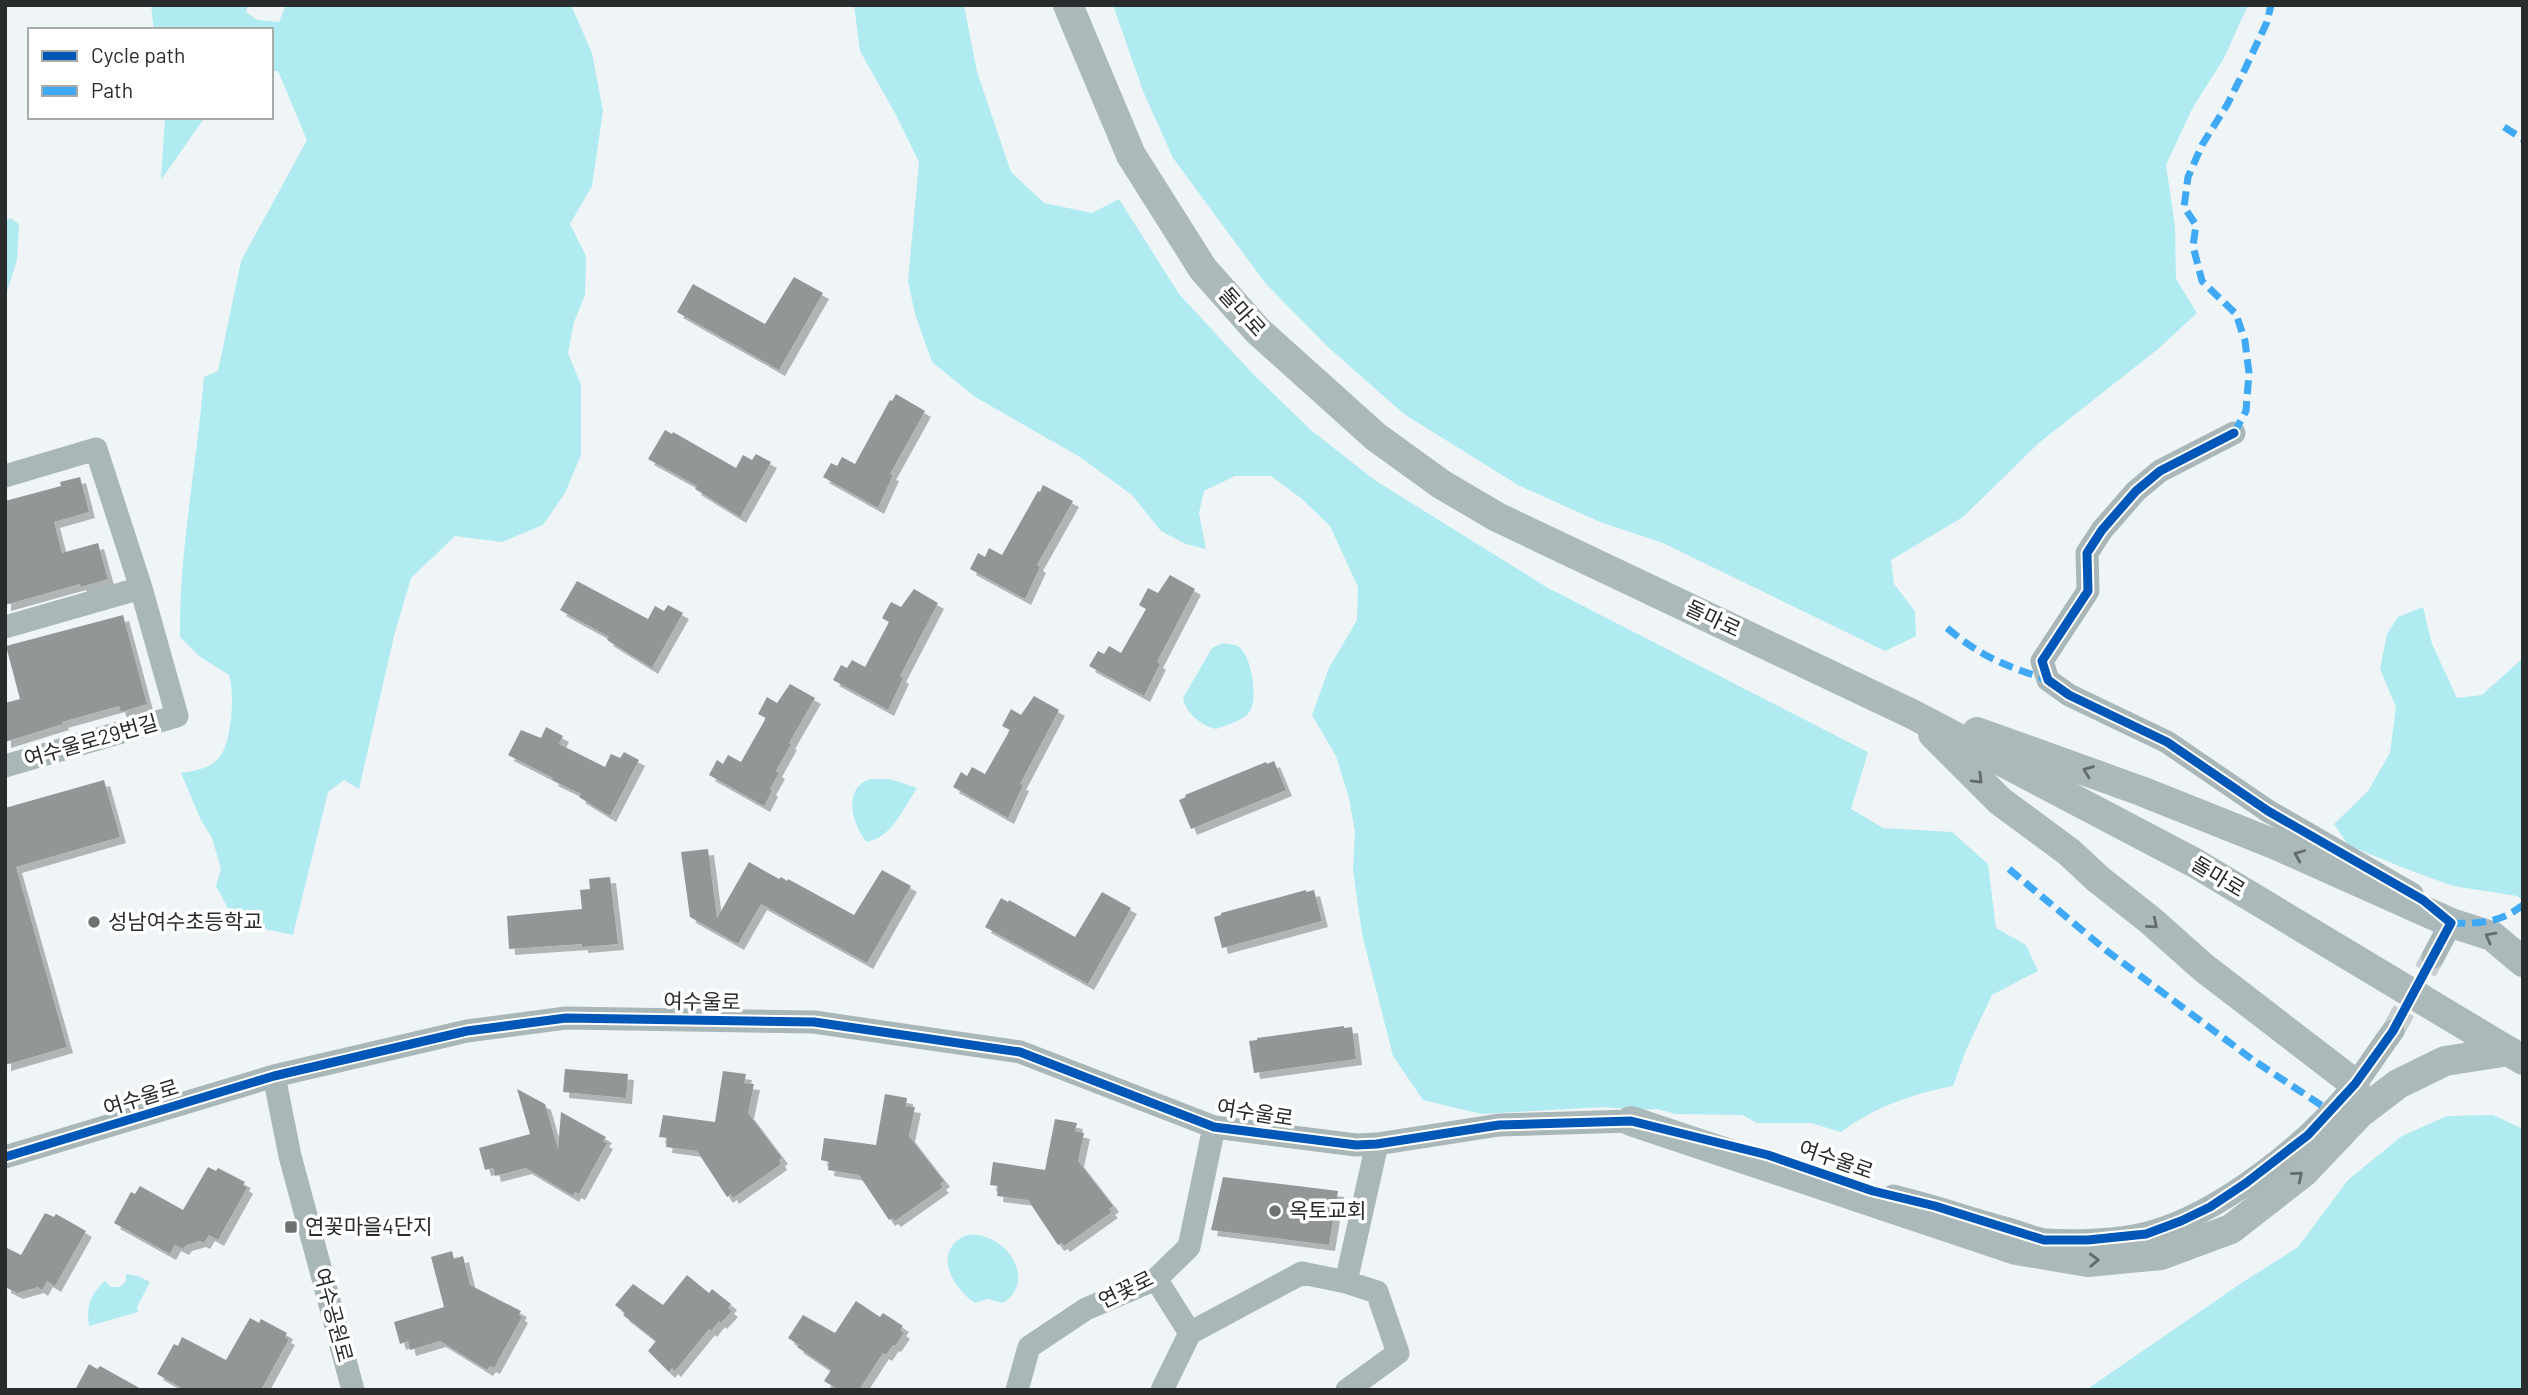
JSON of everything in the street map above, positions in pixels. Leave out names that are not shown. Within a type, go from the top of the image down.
[{"type":"main road","name":"돌마로","points":[[1068,5],[1130,155],[1203,269],[1258,331],[1376,437],[1441,484],[1497,517],[1913,714],[2195,863],[2516,1055]]},
{"type":"main road","points":[[1913,714],[2022,746],[2274,844],[2451,923],[2492,936],[2523,962]]},
{"type":"main road","points":[[1913,714],[2000,802],[2069,852],[2204,968],[2355,1084]]},
{"type":"main road","points":[[1631,1121],[2016,1250],[2088,1262],[2161,1255],[2231,1229],[2304,1172],[2360,1112],[2398,1084],[2445,1062],[2516,1055]]},
{"type":"street","points":[[2234,433],[2160,471],[2136,491],[2102,530],[2087,553],[2088,591],[2042,661],[2048,680],[2069,695],[2167,742],[2268,811],[2423,900],[2451,923],[2433,957]]},
{"type":"street","points":[[5,475],[96,449],[141,588],[5,627]]},
{"type":"street","name":"여수울로29번길","points":[[5,766],[177,716],[141,588]]},
{"type":"street","name":"여수울로","points":[[5,1157],[274,1076],[467,1031],[566,1018],[814,1022],[1020,1052],[1214,1127],[1356,1145],[1499,1125],[1631,1121],[1768,1156],[1873,1191],[1935,1206],[2045,1240],[2088,1240],[2146,1234],[2181,1222],[2246,1183],[2308,1135],[2355,1084],[2393,1031]]},
{"type":"street","name":"여수공원로","points":[[274,1076],[290,1156],[353,1390]]},
{"type":"street","name":"연꽃로","points":[[1017,1390],[1029,1347],[1086,1309],[1156,1279],[1189,1247],[1214,1127]]},
{"type":"street","points":[[1346,1282],[1377,1144]]},
{"type":"street","points":[[1162,1390],[1190,1333],[1302,1273],[1377,1292],[1398,1353],[1346,1390]]},
{"type":"street","points":[[1156,1279],[1190,1333]]},
{"type":"shaded area","points":[[151,5],[248,5],[246,12],[257,20],[279,22],[286,5],[571,5],[592,53],[603,111],[592,186],[570,224],[586,256],[585,295],[574,322],[568,353],[581,385],[581,455],[565,493],[543,525],[502,542],[455,536],[411,578],[394,636],[359,789],[344,780],[328,792],[293,935],[252,926],[231,914],[216,886],[221,869],[212,838],[201,820],[181,773],[209,766],[222,753],[231,719],[231,683],[229,675],[199,656],[180,637],[180,604],[204,377],[218,371],[241,261],[307,140],[278,71],[273,71],[273,28],[154,28]]},
{"type":"shaded area","points":[[854,5],[964,5],[977,72],[1011,172],[1044,203],[1092,213],[1119,199],[1179,294],[1253,374],[1312,431],[1376,481],[1548,588],[1868,752],[1851,809],[1883,828],[1952,832],[1988,864],[1996,928],[2026,945],[2038,971],[1992,995],[1966,1050],[1953,1086],[1894,1103],[1867,1115],[1841,1132],[1811,1123],[1757,1123],[1742,1115],[1676,1114],[1657,1109],[1604,1107],[1481,1114],[1423,1100],[1393,1056],[1362,934],[1353,870],[1355,832],[1349,798],[1336,756],[1312,715],[1329,668],[1357,620],[1358,587],[1330,526],[1302,499],[1271,476],[1235,476],[1204,491],[1199,513],[1206,549],[1186,544],[1161,531],[1132,495],[1080,457],[975,397],[932,362],[915,314],[908,281],[919,162],[860,51]]},
{"type":"shaded area","points":[[1113,5],[2248,5],[2224,58],[2192,109],[2166,165],[2175,226],[2176,279],[2197,313],[2158,349],[2040,442],[1963,517],[1891,560],[1894,584],[1915,611],[1916,636],[1885,651],[1663,543],[1600,522],[1518,485],[1404,414],[1328,347],[1266,284],[1173,158],[1143,91]]},
{"type":"shaded area","points":[[165,119],[204,119],[161,180]]},
{"type":"shaded area","points":[[10,218],[19,224],[17,260],[5,298],[5,221]]},
{"type":"shaded area","points":[[2423,607],[2432,644],[2457,698],[2482,695],[2523,658],[2523,901],[2517,896],[2453,886],[2409,870],[2348,845],[2334,824],[2368,791],[2390,753],[2396,707],[2380,669],[2387,634],[2398,617]]},
{"type":"shaded area","points":[[1223,643],[1237,646],[1244,652],[1250,668],[1253,696],[1250,711],[1244,717],[1216,729],[1195,718],[1187,709],[1183,698],[1212,648]]},
{"type":"shaded area","points":[[870,779],[890,779],[917,788],[890,828],[876,839],[867,842],[857,827],[852,808],[856,790]]},
{"type":"shaded area","points":[[2493,1115],[2523,1129],[2523,1390],[2086,1390],[2298,1247],[2348,1180],[2402,1136],[2447,1116]]},
{"type":"shaded area","points":[[967,1235],[994,1241],[1013,1259],[1018,1271],[1018,1283],[1013,1294],[1003,1303],[988,1299],[975,1303],[953,1279],[949,1269],[950,1250]]},
{"type":"shaded area","points":[[126,1274],[150,1282],[137,1307],[138,1312],[89,1326],[90,1301],[96,1291],[105,1281],[111,1287],[120,1287],[126,1281]]},
{"type":"building","points":[[794,277],[823,293],[779,370],[677,312],[693,284],[765,324]]},
{"type":"building","points":[[896,394],[925,411],[890,474],[893,475],[878,508],[823,477],[831,463],[837,466],[842,457],[855,464],[890,400],[892,401]]},
{"type":"building","points":[[665,430],[736,468],[743,455],[752,460],[756,454],[771,462],[740,517],[695,489],[697,486],[648,459]]},
{"type":"building","points":[[80,477],[89,512],[54,522],[62,553],[98,543],[108,579],[5,605],[5,501],[61,486],[60,482]]},
{"type":"building","points":[[1043,485],[1073,501],[1037,565],[1040,567],[1025,599],[970,569],[978,553],[985,557],[989,548],[1002,555]]},
{"type":"building","points":[[1170,575],[1195,589],[1157,662],[1160,664],[1144,696],[1089,666],[1098,651],[1104,654],[1109,646],[1121,653],[1146,609],[1139,605],[1148,588],[1158,593]]},
{"type":"building","points":[[577,581],[648,619],[655,606],[664,611],[668,605],[683,613],[652,668],[607,640],[609,637],[560,610]]},
{"type":"building","points":[[914,589],[938,603],[900,676],[903,678],[888,710],[833,680],[841,665],[847,668],[852,660],[865,667],[889,622],[882,618],[891,602],[901,607]]},
{"type":"building","points":[[123,615],[147,704],[121,712],[119,706],[5,742],[5,703],[20,699],[6,646]]},
{"type":"building","points":[[790,684],[815,698],[789,743],[791,744],[776,771],[779,773],[764,806],[709,775],[717,760],[723,764],[728,755],[741,762],[766,718],[758,714],[767,697],[777,703]]},
{"type":"building","points":[[1034,696],[1059,710],[1020,784],[1023,785],[1008,818],[953,787],[961,772],[967,776],[972,767],[985,774],[1010,730],[1002,726],[1011,709],[1021,715]]},
{"type":"building","points":[[546,727],[563,736],[559,744],[605,767],[611,754],[620,758],[624,752],[639,760],[610,816],[579,797],[581,794],[508,755],[521,730],[541,738]]},
{"type":"building","points":[[1274,761],[1286,790],[1191,829],[1179,800],[1186,797],[1185,795]]},
{"type":"building","points":[[104,780],[120,837],[16,867],[67,1047],[5,1065],[5,808]]},
{"type":"building","points":[[708,849],[717,918],[749,862],[779,879],[788,879],[854,915],[882,870],[911,886],[867,963],[761,904],[738,944],[690,917],[681,852]]},
{"type":"building","points":[[610,877],[618,944],[509,949],[507,916],[582,909],[580,890],[590,889],[589,879]]},
{"type":"building","points":[[1314,890],[1322,921],[1222,948],[1214,917]]},
{"type":"building","points":[[1102,892],[1131,908],[1088,984],[985,927],[1001,898],[1075,937]]},
{"type":"building","points":[[1352,1027],[1356,1059],[1254,1073],[1249,1041]]},
{"type":"building","points":[[565,1069],[628,1074],[626,1098],[563,1092]]},
{"type":"building","points":[[723,1071],[746,1074],[744,1083],[754,1084],[748,1113],[782,1158],[779,1160],[781,1164],[733,1198],[731,1194],[727,1197],[697,1151],[666,1147],[667,1138],[659,1137],[663,1115],[715,1122]]},
{"type":"building","points":[[517,1089],[545,1104],[558,1149],[561,1112],[606,1137],[603,1141],[607,1143],[579,1194],[575,1192],[573,1196],[526,1168],[495,1176],[493,1168],[485,1170],[479,1148],[530,1134]]},
{"type":"building","points":[[885,1094],[907,1098],[906,1106],[915,1107],[909,1136],[944,1181],[940,1184],[943,1187],[895,1221],[892,1218],[889,1220],[859,1175],[828,1170],[829,1162],[821,1160],[824,1138],[876,1145]]},
{"type":"building","points":[[1055,1119],[1077,1123],[1075,1131],[1084,1133],[1078,1161],[1113,1206],[1109,1209],[1112,1212],[1064,1246],[1062,1243],[1058,1245],[1028,1200],[997,1196],[998,1186],[990,1185],[993,1162],[1045,1170]]},
{"type":"building","points":[[208,1167],[216,1171],[218,1168],[245,1182],[243,1185],[247,1188],[218,1240],[209,1235],[204,1243],[200,1241],[186,1245],[183,1249],[175,1245],[170,1254],[114,1223],[131,1192],[135,1194],[140,1186],[183,1210]]},
{"type":"building","name":"옥토교회","points":[[1223,1177],[1338,1191],[1329,1245],[1211,1230]]},
{"type":"building","points":[[45,1213],[54,1217],[56,1214],[86,1231],[55,1286],[47,1281],[42,1290],[38,1287],[17,1293],[5,1287],[5,1247],[21,1255]]},
{"type":"building","points":[[452,1251],[454,1259],[463,1256],[470,1285],[521,1311],[519,1315],[522,1317],[494,1368],[490,1366],[487,1370],[440,1341],[410,1350],[408,1341],[400,1344],[394,1322],[444,1307],[431,1257]]},
{"type":"building","points":[[687,1275],[709,1293],[712,1289],[731,1304],[728,1308],[732,1311],[711,1331],[709,1329],[675,1371],[672,1368],[669,1372],[648,1351],[656,1341],[623,1315],[625,1313],[615,1305],[633,1284],[663,1305]]},
{"type":"building","points":[[856,1301],[880,1317],[883,1313],[903,1326],[900,1330],[904,1333],[886,1355],[883,1353],[859,1390],[839,1390],[824,1381],[831,1370],[788,1338],[803,1315],[835,1333]]},
{"type":"building","points":[[250,1318],[259,1323],[261,1319],[287,1333],[285,1337],[289,1339],[261,1390],[185,1390],[157,1374],[174,1344],[178,1346],[182,1337],[226,1360]]},
{"type":"building","points":[[89,1364],[97,1369],[100,1366],[143,1390],[75,1390]]},
{"type":"tunnel","points":[[2393,1031],[2433,957]]},
{"type":"marked path","points":[[2234,433],[2246,411],[2249,373],[2245,341],[2236,314],[2202,281],[2193,246],[2196,225],[2184,207],[2188,177],[2202,145],[2245,69],[2267,22],[2271,5]]},
{"type":"marked path","points":[[2504,127],[2523,139]]},
{"type":"marked path","points":[[1947,628],[1994,660],[2048,680]]},
{"type":"marked path","points":[[2009,869],[2107,951],[2253,1060],[2330,1111]]},
{"type":"marked path","points":[[2451,923],[2489,921],[2506,916],[2523,905]]},
{"type":"cycle path","points":[[5,1157],[274,1076],[467,1031],[566,1018],[814,1022],[1020,1052],[1214,1127],[1356,1145],[1499,1125],[1631,1121],[1768,1155],[1873,1191],[1935,1206],[2044,1240],[2088,1240],[2146,1234],[2210,1207],[2308,1135],[2355,1084],[2393,1031],[2451,923],[2423,900],[2268,811],[2167,742],[2069,695],[2048,680],[2042,661],[2088,591],[2087,553],[2102,530],[2136,491],[2160,471],[2234,433]]},
{"type":"place","name":"성남여수초등학교","points":[[94,922]]},
{"type":"place","name":"옥토교회","points":[[1275,1211]]},
{"type":"place","name":"연꽃마을4단지","points":[[291,1227]]}]
